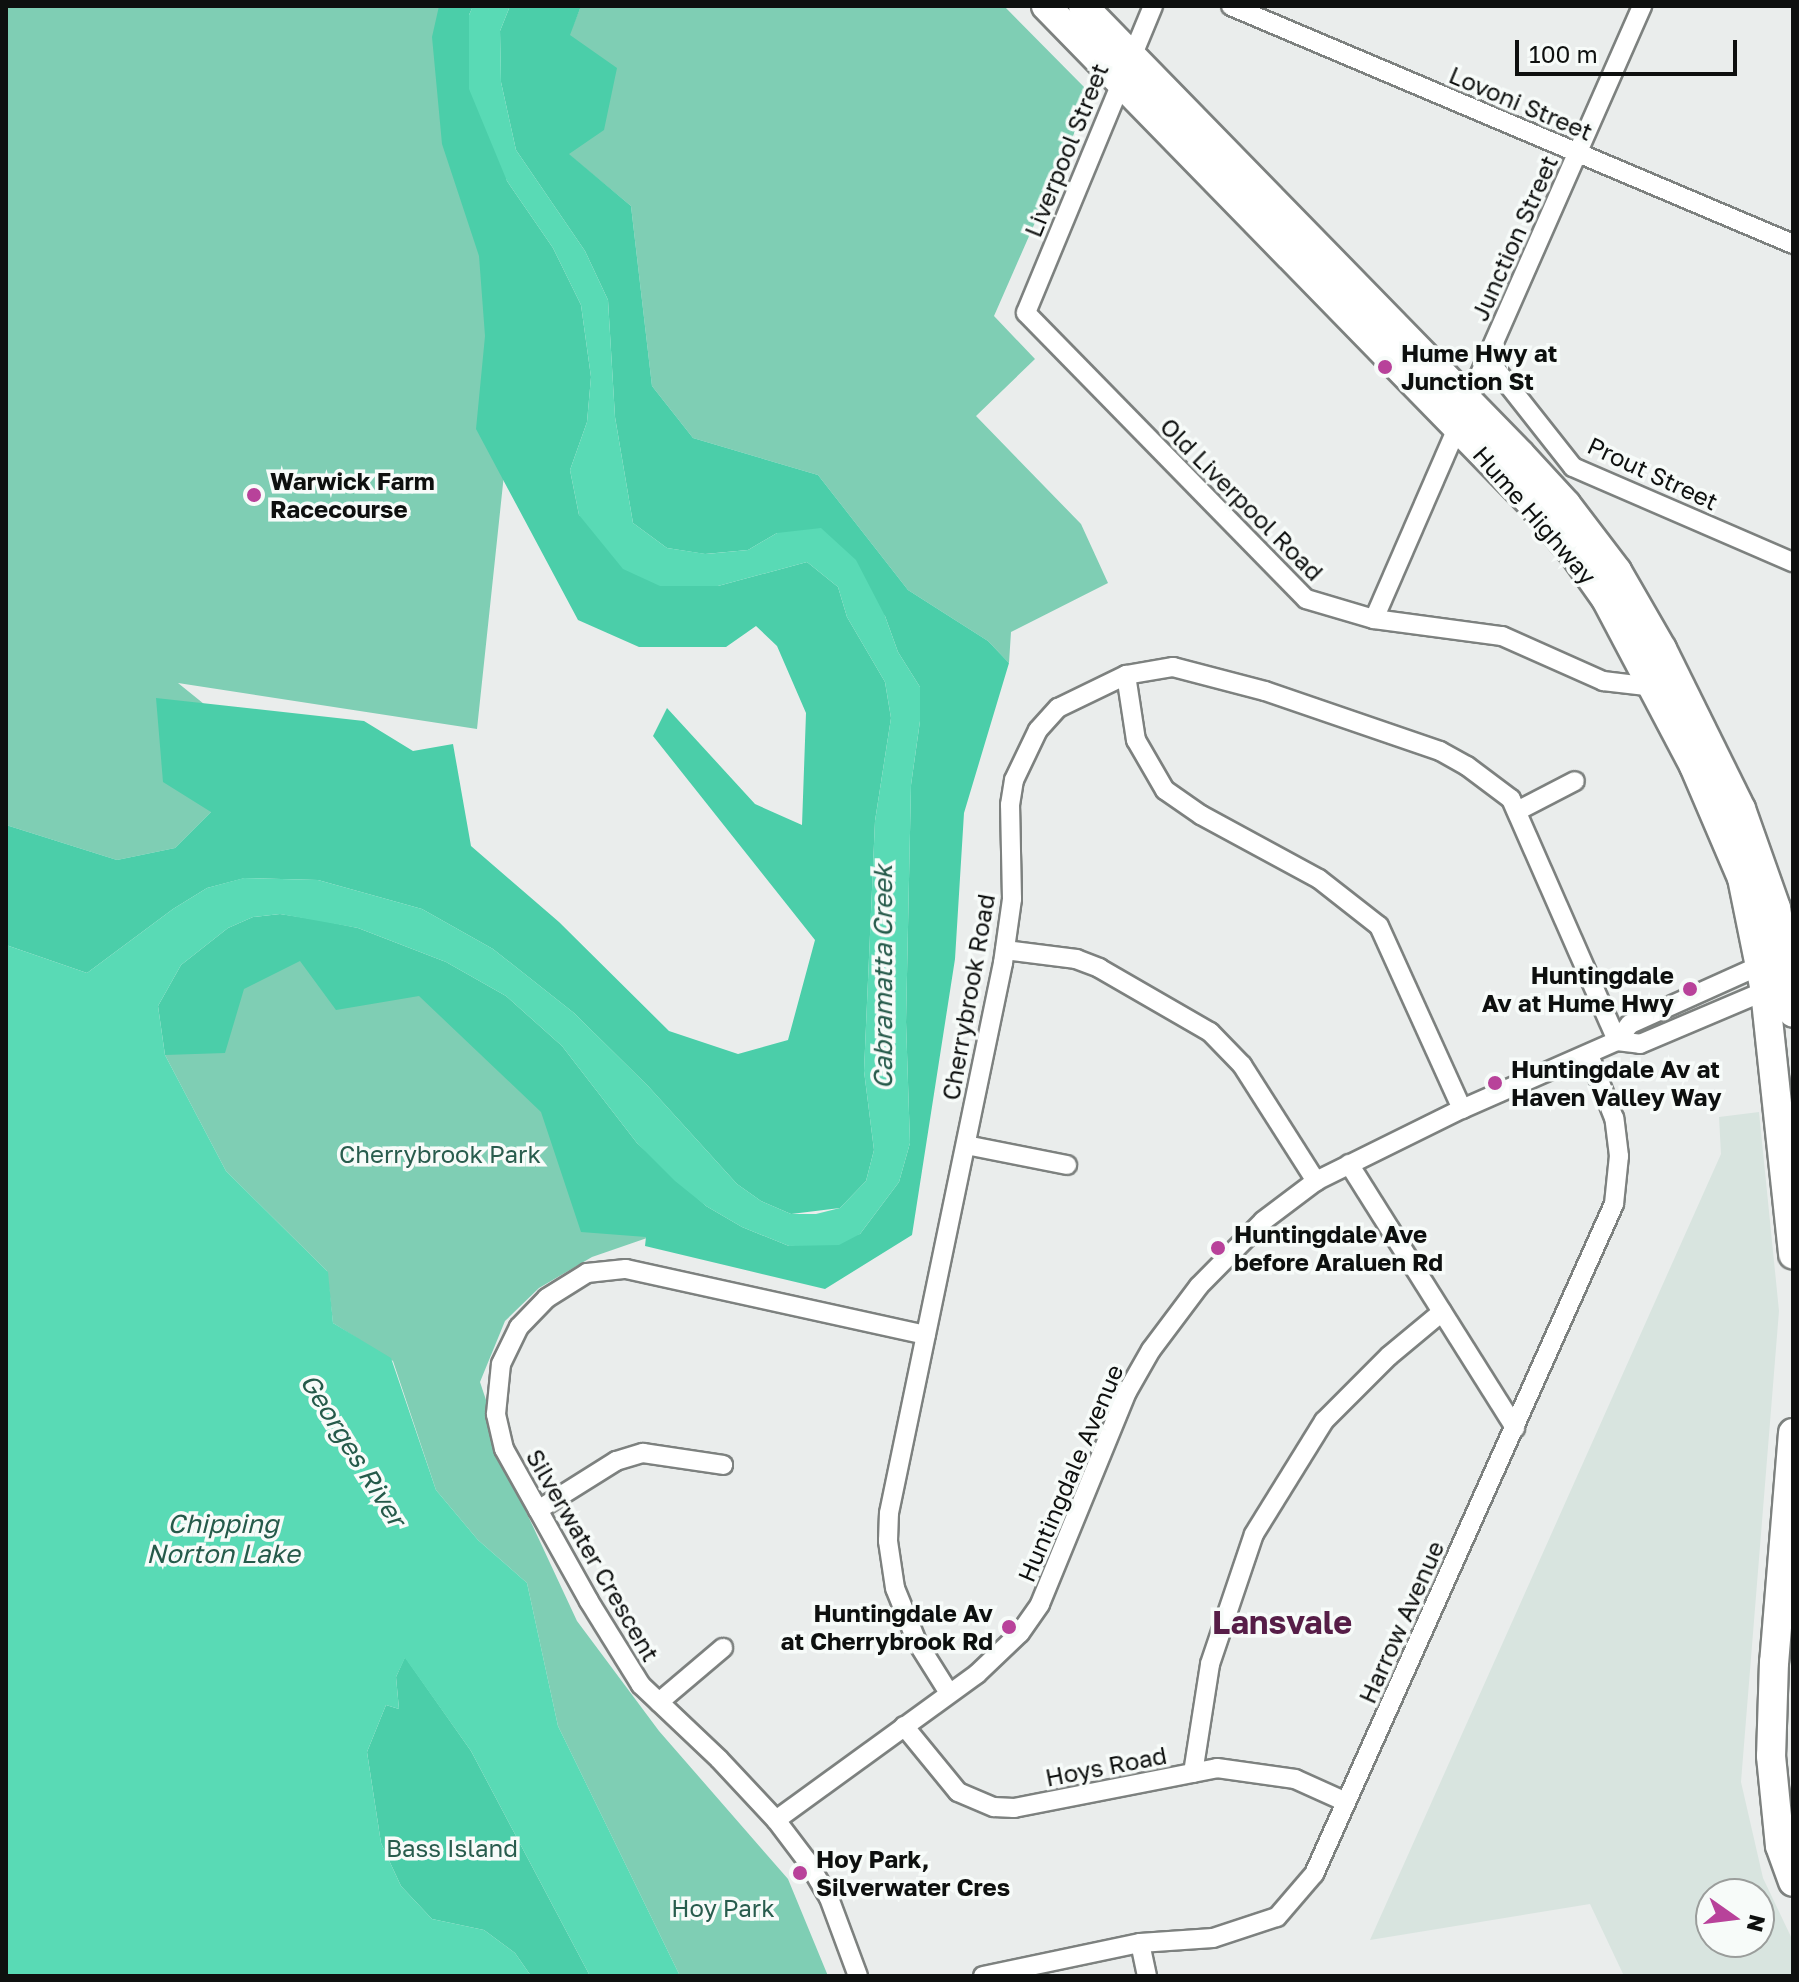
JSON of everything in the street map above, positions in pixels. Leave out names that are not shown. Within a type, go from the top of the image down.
[{"type":"highway","name":"Hume Highway","points":[[1046,6],[1457,428],[1574,554],[1606,599],[1722,825],[1742,878],[1763,978],[1793,1255]]},
{"type":"highway","name":"Hume Highway","points":[[1083,6],[1468,401],[1590,533],[1636,600],[1726,774],[1754,841],[1776,908],[1793,1013]]},
{"type":"highway","points":[[1793,1433],[1774,1662],[1771,1756],[1780,1846],[1793,1882]]},
{"type":"street","name":"Liverpool Street","points":[[1026,313],[1153,6]]},
{"type":"street","name":"Lovoni Street","points":[[1231,6],[1793,244]]},
{"type":"street","name":"Junction Street","points":[[1468,401],[1642,6]]},
{"type":"street","name":"Old Liverpool Road","points":[[1026,313],[1293,589],[1322,606],[1374,619],[1502,636],[1603,681],[1653,687]]},
{"type":"street","name":"Prout Street","points":[[1487,358],[1573,467],[1793,562]]},
{"type":"street","points":[[1374,619],[1457,428]]},
{"type":"street","name":"Cherrybrook Road","points":[[949,1693],[905,1617],[895,1588],[888,1541],[889,1513],[1005,950],[1012,899],[1010,805],[1023,756],[1058,708],[1126,675],[1173,667],[1218,676],[1384,731],[1440,751],[1467,766],[1511,799],[1617,1041]]},
{"type":"street","points":[[1126,675],[1136,740],[1165,790],[1201,815],[1319,879],[1379,926],[1462,1109]]},
{"type":"street","points":[[1517,811],[1575,781]]},
{"type":"street","points":[[1005,950],[1076,959],[1099,968],[1210,1032],[1242,1065],[1316,1181]]},
{"type":"street","name":"Huntingdale Avenue","points":[[1617,1041],[1640,1044],[1763,978]]},
{"type":"street","name":"Huntingdale Avenue","points":[[776,1820],[1012,1643],[1040,1604],[1127,1392],[1151,1350],[1199,1286],[1263,1221],[1316,1181],[1462,1109],[1617,1041],[1630,1024],[1763,978]]},
{"type":"street","name":"Harrow Avenue","points":[[983,1976],[1140,1943],[1213,1938],[1277,1917],[1314,1874],[1614,1204],[1619,1156],[1614,1118],[1589,1055]]},
{"type":"street","points":[[966,1145],[1067,1165]]},
{"type":"street","points":[[1349,1164],[1515,1428]]},
{"type":"street","name":"Silverwater Crescent","points":[[858,1976],[829,1898],[776,1820],[641,1685],[538,1510],[504,1449],[496,1414],[501,1364],[519,1327],[547,1298],[587,1273],[626,1269],[926,1335]]},
{"type":"street","points":[[1193,1773],[1210,1664],[1254,1534],[1324,1421],[1389,1356],[1442,1312]]},
{"type":"street","points":[[538,1510],[616,1461],[643,1453],[723,1465]]},
{"type":"street","points":[[659,1702],[723,1648]]},
{"type":"street","name":"Hoys Road","points":[[904,1726],[958,1792],[994,1807],[1014,1808],[1217,1768],[1295,1779],[1346,1802]]},
{"type":"street","points":[[1140,1943],[1147,1976]]},
{"type":"shaded area","points":[[1759,1112],[1779,1311],[1741,1782],[1763,1878],[1695,1878],[1695,1958],[1775,1958],[1775,1903],[1793,1941],[1793,1976],[1624,1976],[1590,1904],[1370,1940],[1721,1154],[1719,1117]]},
{"type":"green space","name":"Warwick Farm Racecourse","points":[[6,6],[458,6],[519,333],[477,729],[178,683],[204,704],[157,699],[212,811],[175,848],[117,860],[6,825]]},
{"type":"green space","points":[[439,6],[473,6],[469,15],[507,181],[553,248],[581,305],[591,377],[587,422],[570,470],[579,515],[718,586],[807,562],[838,587],[847,617],[885,682],[891,718],[875,821],[864,1071],[874,1150],[866,1181],[840,1208],[791,1214],[761,1201],[737,1184],[648,1086],[574,1013],[493,949],[422,909],[318,880],[245,878],[207,888],[173,909],[87,973],[6,945],[6,825],[117,860],[175,848],[211,812],[163,782],[156,698],[364,721],[413,751],[453,744],[471,846],[559,922],[669,1031],[738,1054],[788,1040],[815,940],[653,736],[667,708],[755,804],[802,825],[806,713],[777,646],[756,626],[726,647],[639,647],[578,620],[476,429],[485,336],[479,256],[442,144],[432,37]]},
{"type":"green space","points":[[510,6],[581,6],[570,35],[617,68],[604,130],[569,154],[631,206],[652,386],[693,438],[818,475],[908,590],[988,641],[1009,663],[964,813],[955,959],[912,1235],[825,1289],[645,1246],[646,1237],[581,1232],[541,1112],[419,996],[336,1010],[300,961],[244,989],[225,1053],[165,1055],[158,1006],[181,965],[228,928],[253,917],[280,914],[319,920],[358,928],[446,962],[506,996],[562,1046],[637,1143],[706,1206],[742,1227],[789,1246],[860,1234],[899,1182],[910,1143],[906,1022],[911,785],[920,721],[920,687],[898,652],[885,616],[777,533],[748,550],[705,554],[667,548],[633,523],[615,417],[608,300],[585,251],[516,150],[501,82],[500,31]]},
{"type":"green space","points":[[581,6],[1004,6],[1086,89],[1087,104],[994,316],[1035,359],[976,416],[1081,524],[1108,583],[1011,632],[1009,663],[988,641],[908,590],[818,475],[693,438],[652,386],[631,206],[568,154],[538,110]]},
{"type":"green space","name":"Cherrybrook Park","points":[[228,928],[446,962],[647,1238],[592,1257],[539,1288],[505,1321],[480,1382],[516,1490],[577,1621],[659,1731],[788,1879],[828,1976],[680,1976],[558,1726],[527,1583],[478,1540],[436,1490],[393,1361],[333,1323],[327,1271],[226,1171],[165,1055]]},
{"type":"green space","name":"Bass Island","points":[[405,1657],[471,1751],[590,1976],[531,1976],[515,1953],[484,1930],[432,1919],[401,1886],[381,1843],[367,1752],[386,1705],[399,1709],[396,1677]]},
{"type":"water","name":"Chipping Norton Lake","points":[[473,6],[510,6],[500,31],[501,82],[516,150],[585,251],[608,300],[615,417],[633,523],[667,548],[706,554],[748,550],[777,533],[821,528],[856,560],[885,616],[898,652],[920,687],[920,721],[911,785],[906,1022],[910,1143],[899,1182],[860,1234],[839,1245],[789,1246],[742,1227],[706,1206],[675,1181],[637,1143],[562,1046],[506,996],[446,962],[358,928],[280,914],[253,917],[228,928],[181,965],[158,1006],[165,1055],[226,1171],[328,1272],[333,1323],[391,1358],[436,1490],[478,1540],[527,1583],[558,1726],[680,1976],[590,1976],[471,1751],[405,1658],[396,1677],[399,1709],[386,1705],[367,1752],[381,1843],[401,1886],[432,1919],[484,1930],[515,1953],[531,1976],[6,1976],[6,945],[87,973],[173,909],[207,888],[244,878],[318,880],[422,909],[493,949],[574,1013],[648,1086],[737,1184],[761,1201],[791,1214],[816,1214],[840,1208],[866,1181],[874,1150],[864,1071],[875,821],[891,718],[885,682],[847,617],[838,587],[807,562],[718,586],[660,586],[623,569],[579,515],[570,470],[587,422],[591,377],[581,305],[553,248],[507,181],[469,89],[469,15]]},
{"type":"place","name":"Hume Hwy at Junction St","points":[[1385,367]]},
{"type":"place","name":"Warwick Farm Racecourse","points":[[254,495]]},
{"type":"place","name":"Huntingdale Av at Hume Hwy","points":[[1690,989]]},
{"type":"place","name":"Huntingdale Av at Haven Valley Way","points":[[1495,1083]]},
{"type":"place","name":"Huntingdale Ave before Araluen Rd","points":[[1218,1248]]},
{"type":"place","name":"Huntingdale Av at Cherrybrook Rd","points":[[1009,1627]]},
{"type":"place","name":"Hoy Park, Silverwater Cres","points":[[800,1873]]},
{"type":"district","name":"Lansvale","points":[[1282,1622]]},
{"type":"water label","name":"Cabramatta Creek","points":[[883,977]]},
{"type":"water label","name":"Georges River","points":[[353,1450]]},
{"type":"park label","name":"Hoy Park","points":[[723,1908]]}]
